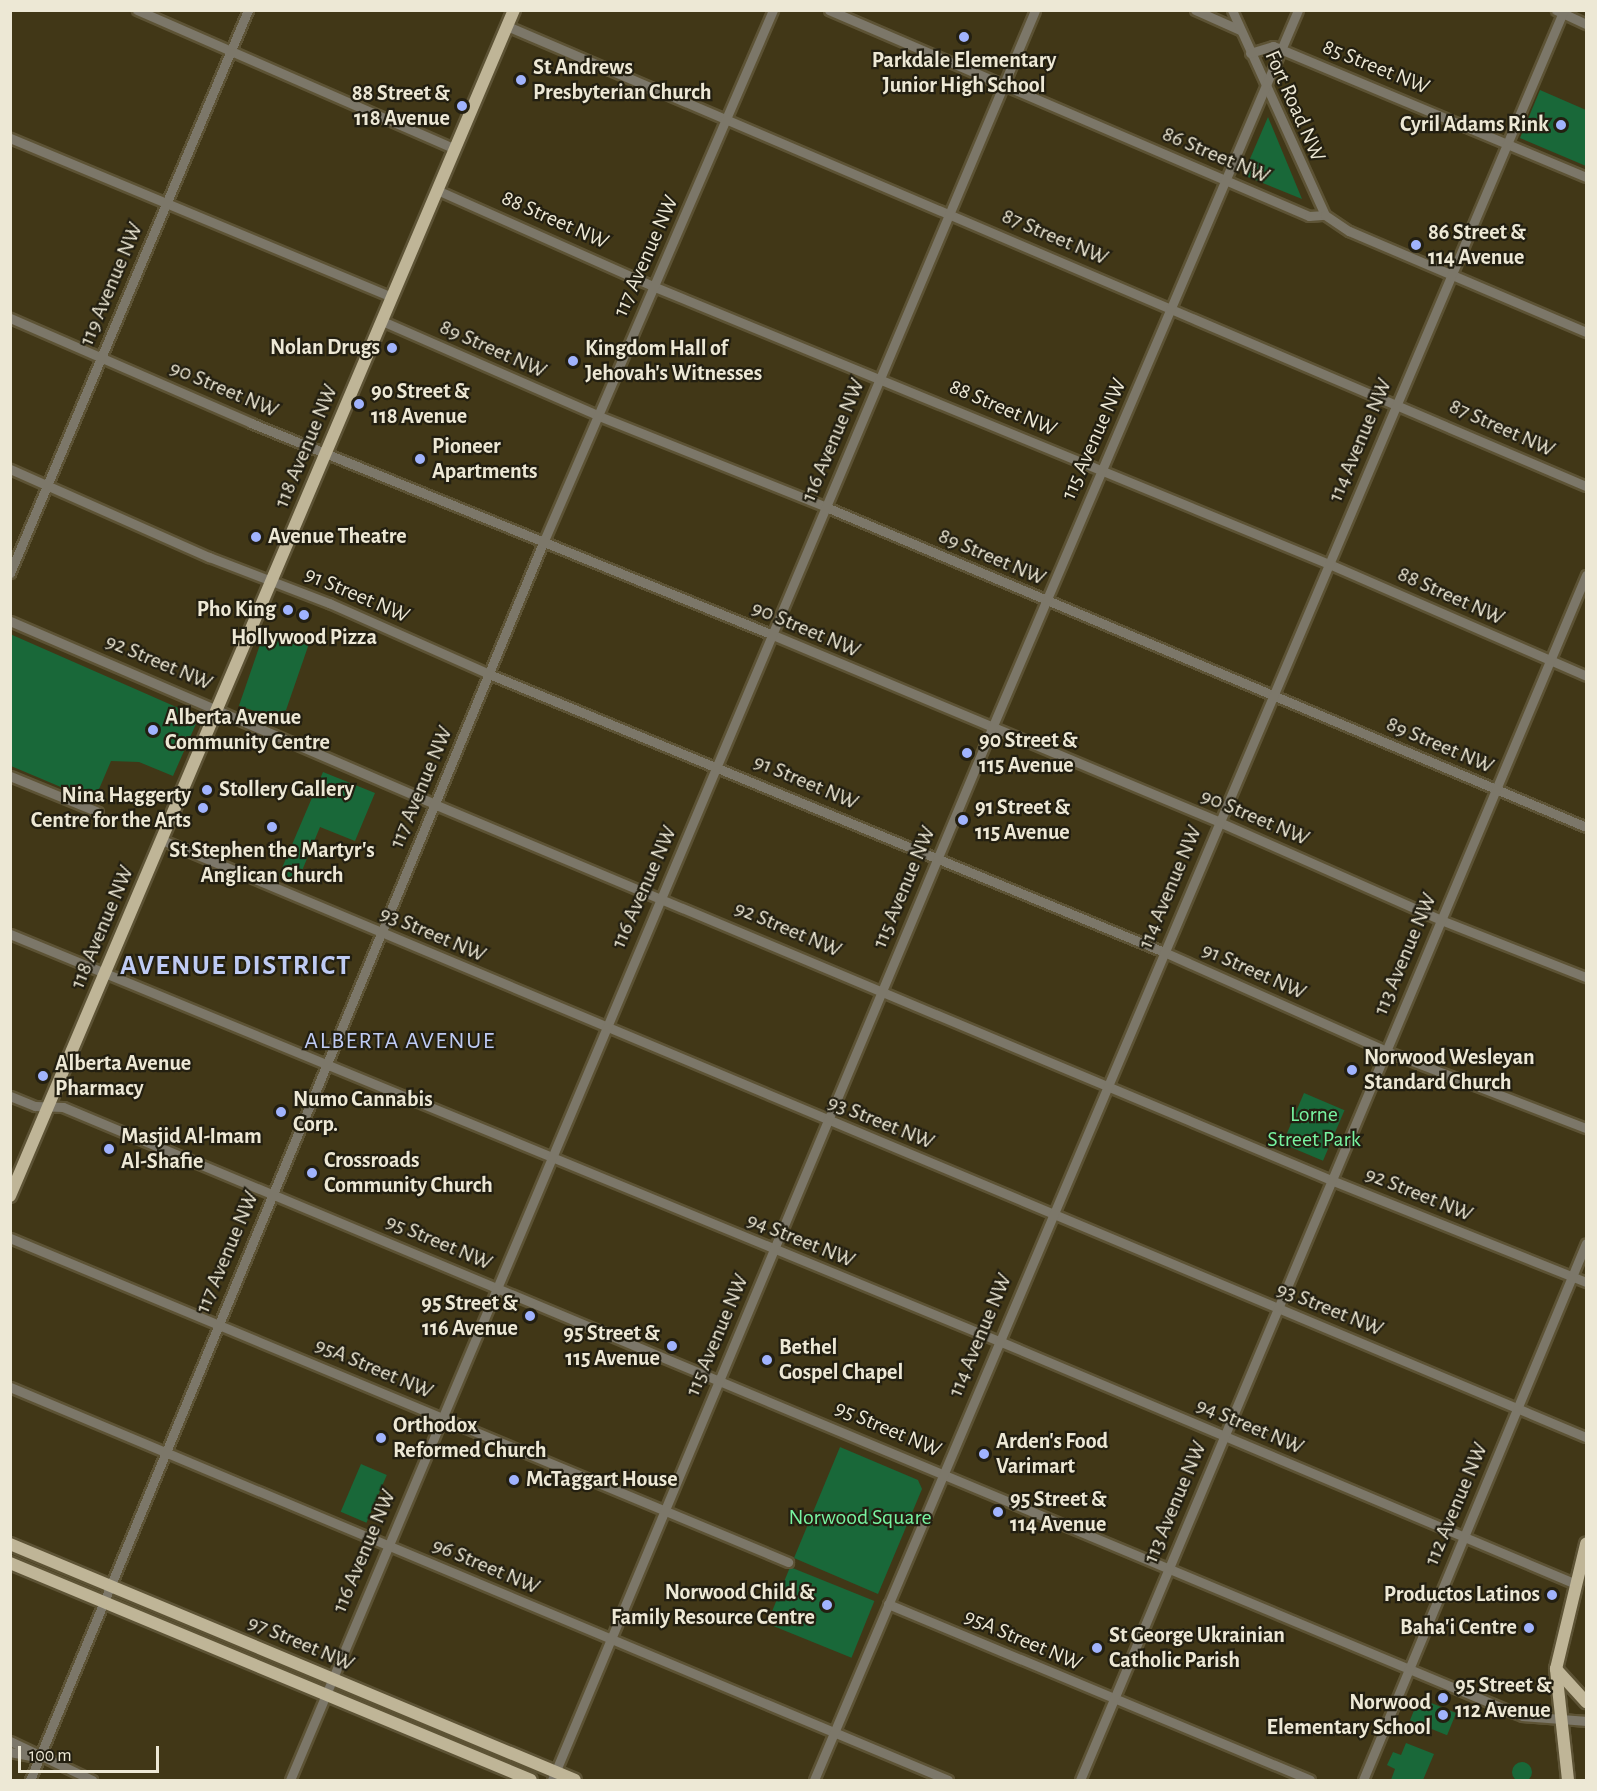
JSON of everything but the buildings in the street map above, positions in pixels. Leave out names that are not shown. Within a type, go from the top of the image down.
[{"type":"main road","name":"118 Avenue NW","points":[[10,1196],[514,10]]},
{"type":"main road","name":"97 Street NW","points":[[10,1544],[332,1678],[554,1777],[575,1780]]},
{"type":"main road","points":[[1568,1780],[1556,1669],[1587,1544]]},
{"type":"main road","name":"97 Street NW","points":[[10,1563],[531,1780]]},
{"type":"main road","points":[[1556,1669],[1587,1702]]},
{"type":"street","points":[[137,10],[455,149]]},
{"type":"street","name":"119 Avenue NW","points":[[10,573],[248,10]]},
{"type":"street","name":"117 Avenue NW","points":[[30,1780],[543,543],[773,10]]},
{"type":"street","name":"86 Street NW","points":[[829,10],[1309,216],[1325,216],[1349,231],[1587,332]]},
{"type":"street","name":"116 Avenue NW","points":[[290,1780],[604,1027],[718,765],[1035,10]]},
{"type":"street","points":[[1195,10],[1240,30]]},
{"type":"street","name":"Fort Road NW","points":[[1232,10],[1265,88],[1325,216]]},
{"type":"street","name":"115 Avenue NW","points":[[554,1777],[992,728],[1298,10]]},
{"type":"street","points":[[1561,12],[1587,24]]},
{"type":"street","name":"114 Avenue NW","points":[[814,1780],[1508,143],[1561,12]]},
{"type":"street","name":"87 Street NW","points":[[507,26],[1397,403],[1587,486]]},
{"type":"street","name":"85 Street NW","points":[[1250,53],[1267,45],[1282,50],[1587,177]]},
{"type":"street","points":[[10,138],[392,297]]},
{"type":"street","name":"88 Street NW","points":[[437,190],[655,287],[1329,564],[1587,676]]},
{"type":"street","name":"90 Street NW","points":[[10,318],[543,543],[773,635],[1219,822],[1441,920],[1587,977]]},
{"type":"street","name":"89 Street NW","points":[[382,321],[599,416],[826,507],[1046,601],[1274,694],[1496,790],[1587,826]]},
{"type":"street","name":"91 Street NW","points":[[10,469],[489,674],[718,765],[937,859],[1164,952],[1386,1051],[1587,1128]]},
{"type":"street","name":"113 Avenue NW","points":[[1080,1780],[1587,575]]},
{"type":"street","name":"92 Street NW","points":[[10,621],[155,680],[434,804],[1108,1084],[1331,1180],[1587,1282]]},
{"type":"street","points":[[10,776],[98,812]]},
{"type":"street","name":"93 Street NW","points":[[162,840],[1277,1309],[1518,1406],[1587,1437]]},
{"type":"street","name":"94 Street NW","points":[[10,934],[999,1341],[1576,1584]]},
{"type":"street","name":"95 Street NW","points":[[10,1096],[34,1106],[50,1104],[272,1194],[943,1474],[1167,1571],[1523,1716],[1587,1721]]},
{"type":"street","name":"95A Street NW","points":[[10,1238],[788,1562]]},
{"type":"street","name":"112 Avenue NW","points":[[1363,1780],[1587,1243]]},
{"type":"street","name":"96 Street NW","points":[[10,1387],[948,1780]]},
{"type":"street","name":"95A Street NW","points":[[888,1604],[1310,1780]]},
{"type":"street","points":[[10,1742],[40,1758],[92,1780]]},
{"type":"street","points":[[10,1752],[40,1758]]},
{"type":"green space","points":[[1540,90],[1586,110],[1586,166],[1520,138]]},
{"type":"green space","points":[[1268,117],[1302,199],[1243,175]]},
{"type":"green space","points":[[265,630],[308,645],[282,721],[239,706]]},
{"type":"green space","points":[[10,634],[199,717],[173,776],[139,762],[111,761],[94,801],[11,766]]},
{"type":"green space","points":[[323,772],[375,793],[355,841],[320,827],[297,883],[279,875]]},
{"type":"green space","name":"Lorne Street Park","points":[[1304,1093],[1345,1110],[1323,1161],[1283,1144]]},
{"type":"green space","name":"Norwood Square","points":[[840,1447],[918,1480],[922,1489],[878,1594],[794,1558]]},
{"type":"green space","points":[[361,1464],[387,1475],[366,1523],[341,1512]]},
{"type":"green space","name":"Norwood Square","points":[[790,1567],[874,1601],[852,1658],[767,1624]]},
{"type":"green space","points":[[1419,1698],[1456,1713],[1447,1735],[1410,1720]]},
{"type":"green space","points":[[1406,1743],[1434,1754],[1423,1780],[1391,1780],[1395,1769],[1387,1765],[1393,1752],[1401,1755]]},
{"type":"green space","points":[[1522,1762],[1529,1765],[1532,1772],[1529,1779],[1522,1782],[1515,1779],[1512,1772],[1515,1765]]},
{"type":"place","name":"Parkdale Elementary Junior High School","points":[[964,37]]},
{"type":"place","name":"St Andrews Presbyterian Church","points":[[521,80]]},
{"type":"place","name":"88 Street & 118 Avenue","points":[[462,106]]},
{"type":"place","name":"Cyril Adams Rink","points":[[1561,125]]},
{"type":"place","name":"86 Street & 114 Avenue","points":[[1416,245]]},
{"type":"place","name":"Nolan Drugs","points":[[392,348]]},
{"type":"place","name":"Kingdom Hall of Jehovah's Witnesses","points":[[573,361]]},
{"type":"place","name":"90 Street & 118 Avenue","points":[[359,404]]},
{"type":"place","name":"Pioneer Apartments","points":[[420,459]]},
{"type":"place","name":"Avenue Theatre","points":[[256,537]]},
{"type":"place","name":"Pho King","points":[[288,610]]},
{"type":"place","name":"Hollywood Pizza","points":[[304,615]]},
{"type":"place","name":"Alberta Avenue Community Centre","points":[[153,730]]},
{"type":"place","name":"90 Street & 115 Avenue","points":[[967,753]]},
{"type":"place","name":"Stollery Gallery","points":[[207,790]]},
{"type":"place","name":"Nina Haggerty Centre for the Arts","points":[[203,808]]},
{"type":"place","name":"91 Street & 115 Avenue","points":[[963,820]]},
{"type":"place","name":"St Stephen the Martyr's Anglican Church","points":[[272,827]]},
{"type":"place","name":"Norwood Wesleyan Standard Church","points":[[1352,1070]]},
{"type":"place","name":"Alberta Avenue Pharmacy","points":[[43,1076]]},
{"type":"place","name":"Numo Cannabis Corp.","points":[[281,1112]]},
{"type":"place","name":"Masjid Al-Imam Al-Shafie","points":[[109,1149]]},
{"type":"place","name":"Crossroads Community Church","points":[[312,1173]]},
{"type":"place","name":"95 Street & 116 Avenue","points":[[530,1316]]},
{"type":"place","name":"95 Street & 115 Avenue","points":[[672,1346]]},
{"type":"place","name":"Bethel Gospel Chapel","points":[[767,1360]]},
{"type":"place","name":"Orthodox Reformed Church","points":[[381,1438]]},
{"type":"place","name":"Arden's Food Varimart","points":[[984,1454]]},
{"type":"place","name":"McTaggart House","points":[[514,1480]]},
{"type":"place","name":"95 Street & 114 Avenue","points":[[998,1512]]},
{"type":"place","name":"Productos Latinos","points":[[1552,1595]]},
{"type":"place","name":"Norwood Child & Family Resource Centre","points":[[827,1605]]},
{"type":"place","name":"Baha'i Centre","points":[[1529,1628]]},
{"type":"place","name":"St George Ukrainian Catholic Parish","points":[[1097,1648]]},
{"type":"place","name":"95 Street & 112 Avenue","points":[[1443,1698]]},
{"type":"place","name":"Norwood Elementary School","points":[[1443,1715]]},
{"type":"district","name":"AVENUE DISTRICT","points":[[236,966]]},
{"type":"district","name":"ALBERTA AVENUE","points":[[400,1042]]}]
